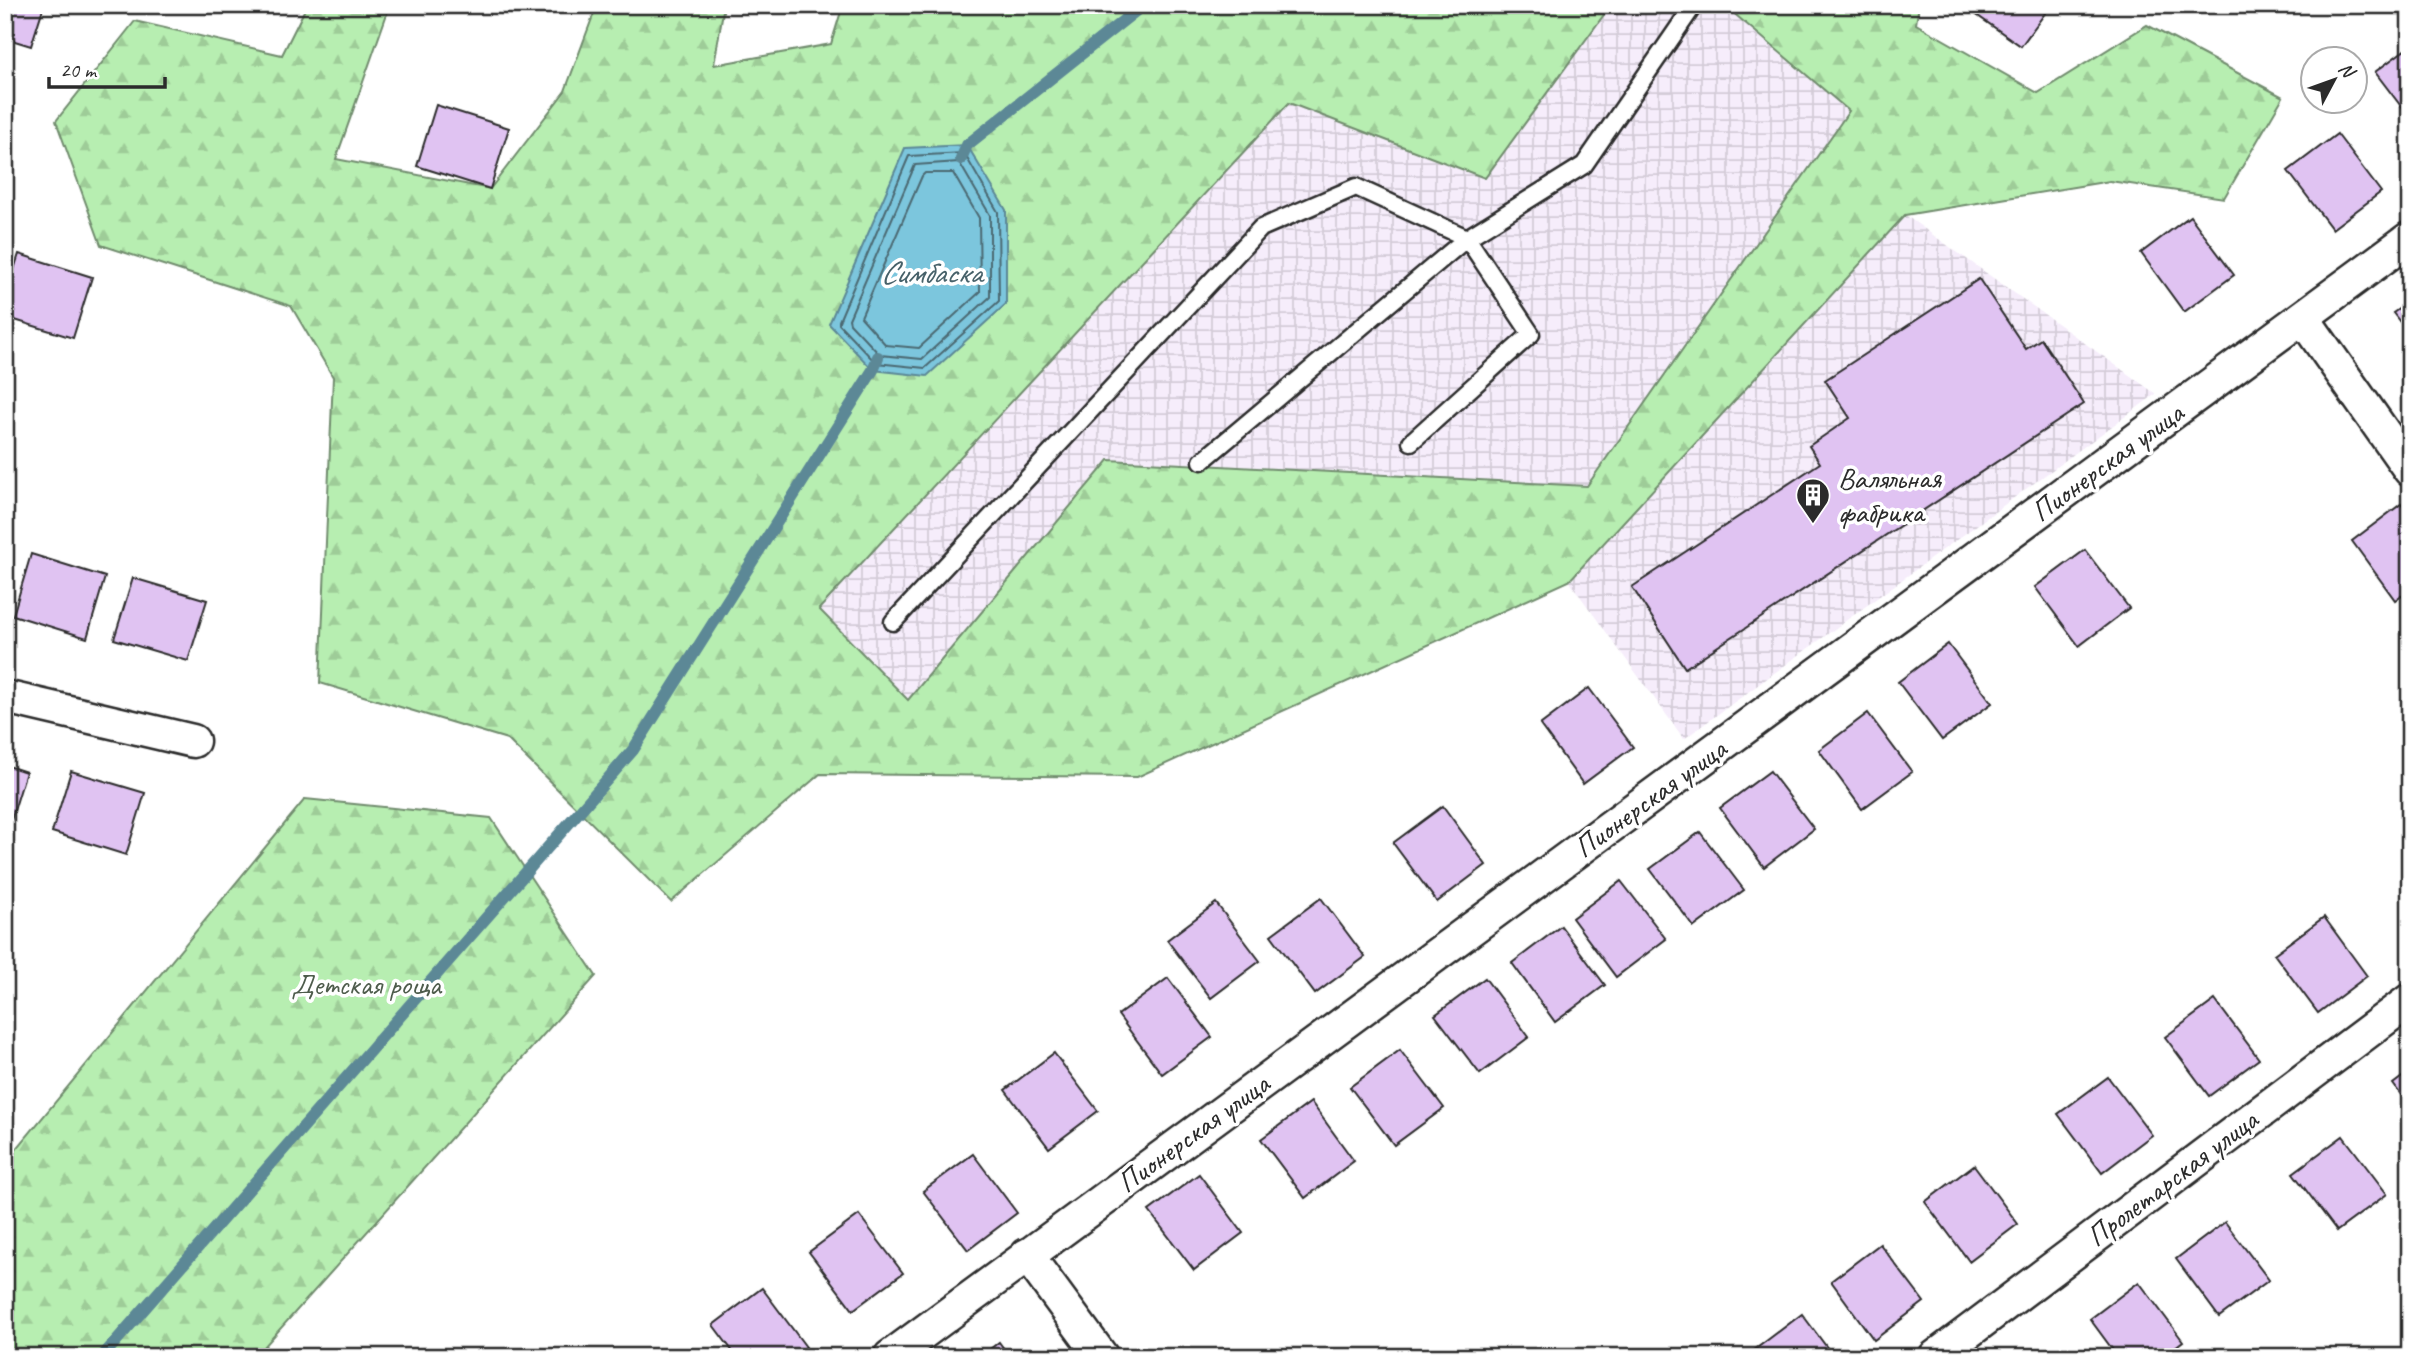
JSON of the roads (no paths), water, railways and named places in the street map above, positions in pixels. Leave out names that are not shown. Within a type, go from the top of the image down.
[{"type":"street","name":"Пионерская улица","points":[[890,1357],[2410,238]]},
{"type":"street","points":[[2303,318],[2410,470]]},
{"type":"street","points":[[5,697],[193,741]]},
{"type":"street","name":"Пролетарская улица","points":[[1935,1357],[2410,1000]]},
{"type":"street","points":[[1027,1255],[1102,1357]]},
{"type":"lane","points":[[1202,461],[1467,237],[1584,165],[1694,5]]},
{"type":"lane","points":[[893,622],[1261,228],[1356,187],[1467,237],[1531,334],[1411,442]]},
{"type":"water","name":"Симбаска","points":[[967,145],[1006,210],[1006,304],[927,376],[873,370],[829,324],[905,148]]},
{"type":"waterway","points":[[961,159],[967,145],[1143,5]]},
{"type":"waterway","points":[[102,1357],[633,750],[873,370],[878,357]]},
{"type":"place","name":"Валяльная фабрика","points":[[1813,525]]},
{"type":"park label","name":"Детская роща","points":[[366,984]]}]
